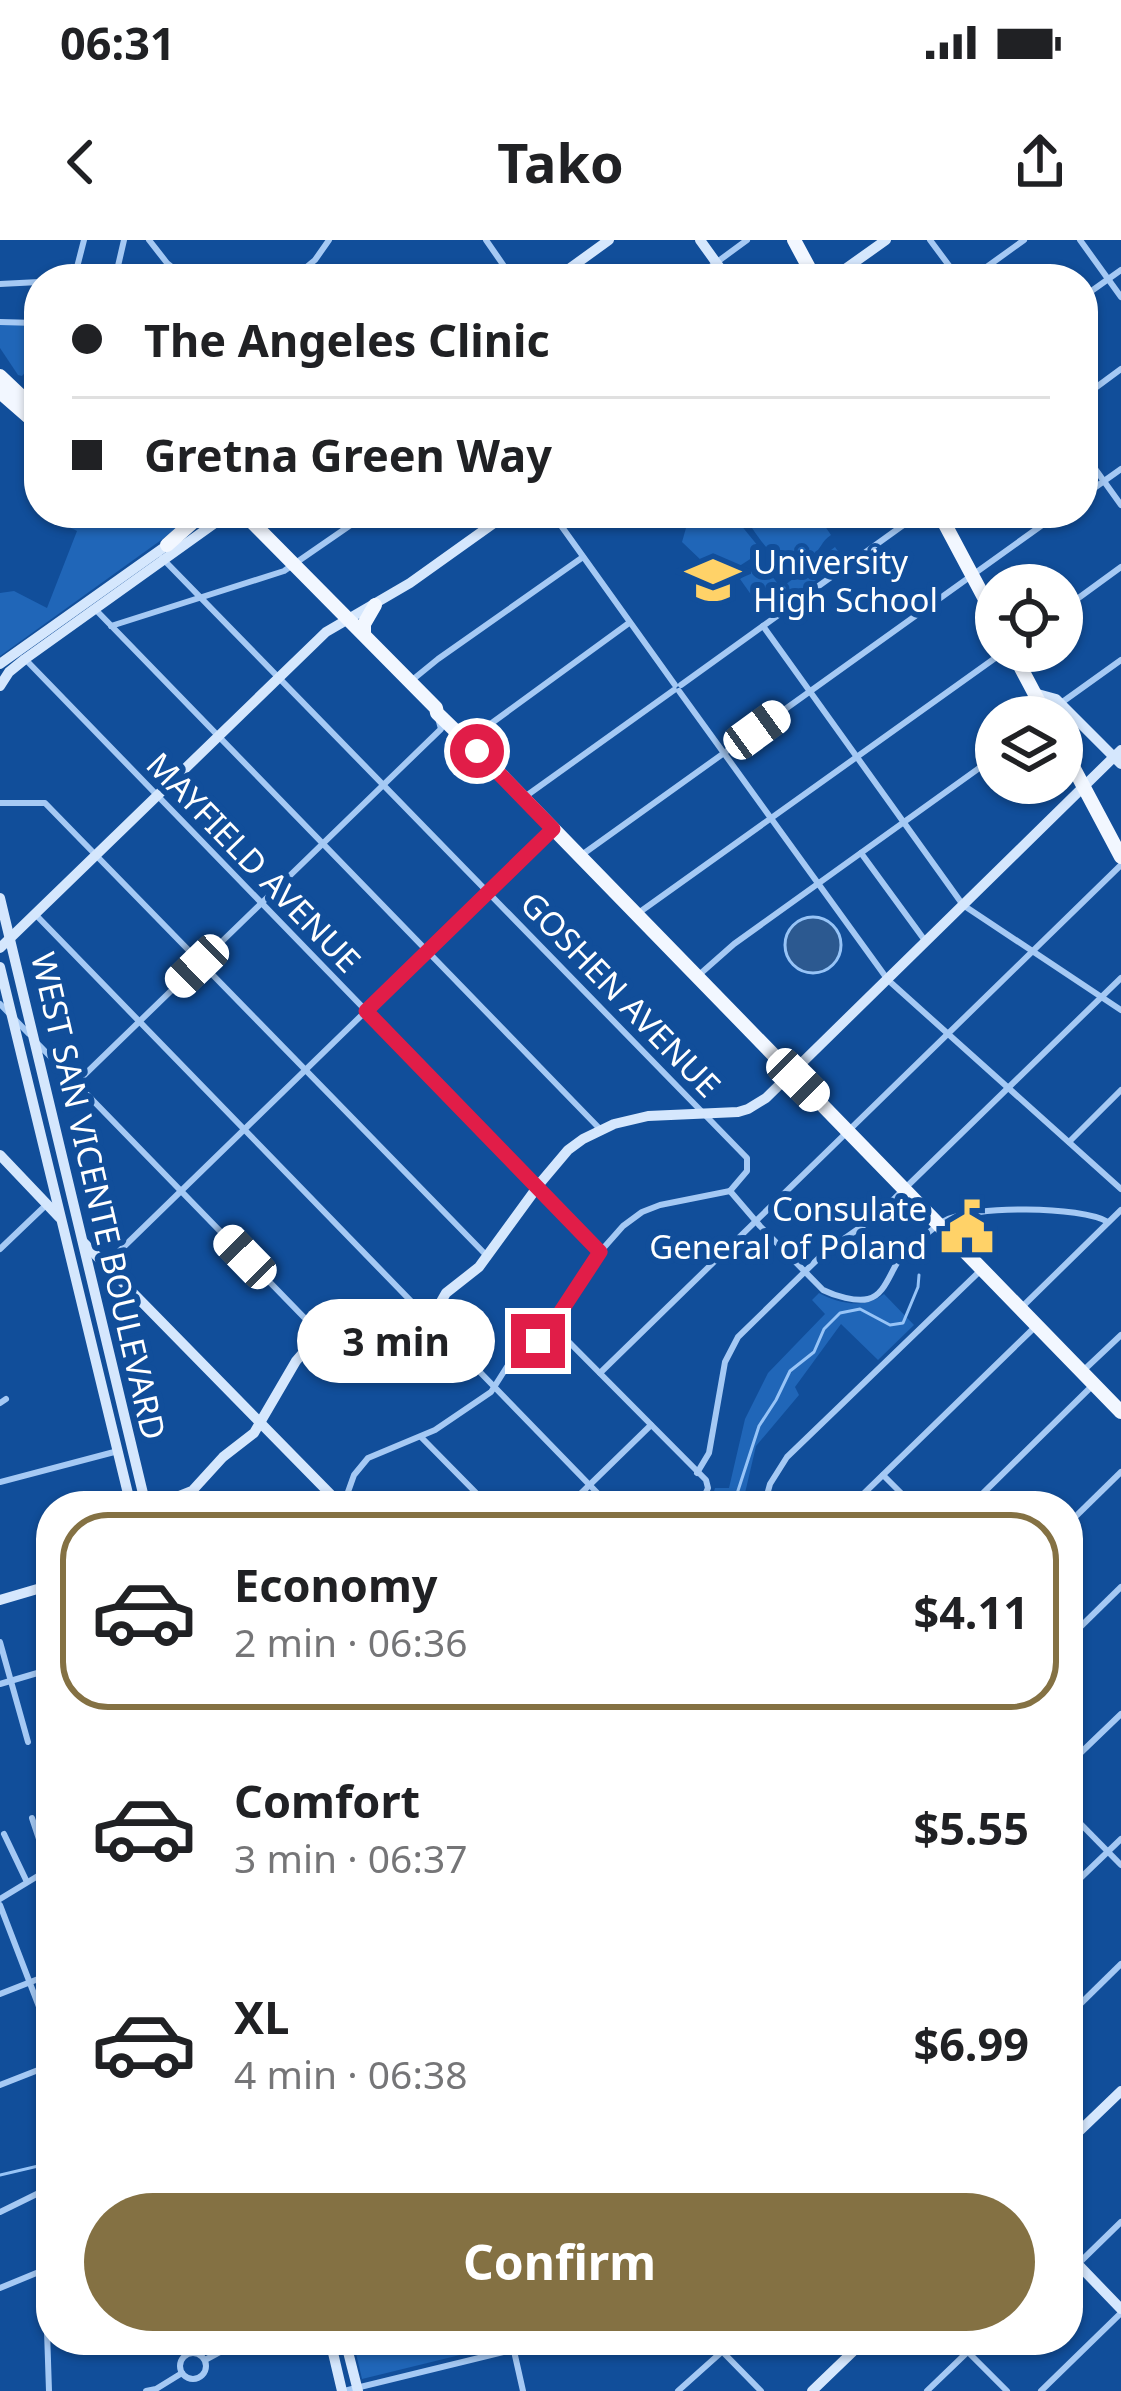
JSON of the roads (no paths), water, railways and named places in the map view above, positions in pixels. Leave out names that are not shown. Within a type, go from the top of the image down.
[{"type":"main road","points":[[0,365],[4,393]]},
{"type":"main road","points":[[0,376],[4,393]]},
{"type":"main road","points":[[161,553],[187,528]]},
{"type":"main road","points":[[258,528],[1121,1412]]},
{"type":"main road","points":[[947,528],[975,581]]},
{"type":"main road","points":[[364,633],[375,605]]},
{"type":"main road","points":[[1021,672],[1037,696]]},
{"type":"main road","points":[[1084,788],[1121,861]]},
{"type":"street","points":[[149,240],[168,264]]},
{"type":"street","points":[[310,264],[329,240]]},
{"type":"street","points":[[700,240],[716,263],[747,240]]},
{"type":"street","points":[[852,264],[886,240]]},
{"type":"street","points":[[991,264],[1024,240]]},
{"type":"street","points":[[574,264],[603,242]]},
{"type":"street","points":[[1098,265],[1121,297]]},
{"type":"street","points":[[1098,286],[1121,269]]},
{"type":"street","points":[[1098,486],[1121,469]]},
{"type":"street","points":[[1098,472],[1121,505]]},
{"type":"street","points":[[0,686],[9,672],[194,528]]},
{"type":"street","points":[[161,553],[204,528]]},
{"type":"street","points":[[111,626],[284,571],[347,528]]},
{"type":"street","points":[[2,943],[326,632],[410,583],[487,528]]},
{"type":"street","points":[[563,528],[888,980],[1121,1190]]},
{"type":"street","points":[[523,798],[898,528]]},
{"type":"street","points":[[580,856],[1038,528]]},
{"type":"street","name":"GOSHEN AVENUE","points":[[161,553],[748,1161],[747,1171],[730,1191]]},
{"type":"street","points":[[411,681],[583,557]]},
{"type":"street","points":[[1083,595],[1121,567]]},
{"type":"street","points":[[92,605],[600,1129]]},
{"type":"street","points":[[0,664],[92,605]]},
{"type":"street","points":[[467,741],[631,622]]},
{"type":"street","points":[[763,626],[963,905],[1121,1010]]},
{"type":"street","name":"MAYFIELD AVENUE","points":[[25,659],[600,1252]]},
{"type":"street","points":[[1070,696],[1121,660]]},
{"type":"street","points":[[636,915],[978,672]]},
{"type":"street","points":[[1034,693],[1051,696]]},
{"type":"street","points":[[76,1083],[440,729],[437,713]]},
{"type":"street","points":[[1083,727],[1096,741]]},
{"type":"street","points":[[0,1004],[328,1343],[350,1359],[369,1360],[382,1356],[430,1321],[446,1293],[488,1257],[568,1150],[600,1129],[648,1115],[725,1114],[748,1109],[792,1074],[1119,757],[1083,733]]},
{"type":"street","points":[[697,977],[734,944],[975,772]]},
{"type":"street","points":[[0,803],[45,803],[488,1257]]},
{"type":"street","points":[[105,1265],[553,829]]},
{"type":"street","points":[[861,854],[926,942]]},
{"type":"street","points":[[600,1373],[1121,861]]},
{"type":"street","name":"WEST SAN VICENTE BOULEVARD","points":[[0,898],[2,943],[27,1010],[143,1491]]},
{"type":"street","points":[[35,914],[596,1491]]},
{"type":"street","name":"WEST SAN VICENTE BOULEVARD","points":[[0,967],[128,1491]]},
{"type":"street","points":[[697,1473],[709,1453],[723,1370],[738,1337],[825,1252],[871,1220],[1121,978]]},
{"type":"street","points":[[1069,1142],[1121,1090]]},
{"type":"street","points":[[0,1155],[328,1491]]},
{"type":"street","points":[[47,1157],[82,1242]]},
{"type":"street","points":[[348,1491],[353,1475],[368,1458],[421,1437],[495,1387],[510,1362],[552,1325],[600,1252],[642,1212],[730,1191],[829,1293],[865,1300],[881,1290],[900,1258],[950,1217],[1016,1209],[1083,1214],[1108,1222]]},
{"type":"street","points":[[0,1249],[47,1204]]},
{"type":"street","points":[[1021,1308],[1121,1210]]},
{"type":"street","points":[[62,1220],[98,1303]]},
{"type":"street","points":[[768,1491],[787,1457],[982,1269]]},
{"type":"street","points":[[552,1325],[706,1480],[708,1491]]},
{"type":"street","points":[[867,1491],[1037,1325]]},
{"type":"street","points":[[1083,1372],[1121,1335]]},
{"type":"street","points":[[192,1491],[261,1424],[303,1352],[318,1342],[328,1343]]},
{"type":"street","points":[[985,1491],[1094,1384]]},
{"type":"street","points":[[584,1491],[650,1425]]},
{"type":"street","points":[[421,1437],[474,1491]]},
{"type":"street","points":[[0,1482],[131,1448]]},
{"type":"street","points":[[1083,1509],[1121,1472]]},
{"type":"street","points":[[884,1475],[899,1491]]},
{"type":"street","points":[[1083,1625],[1121,1588]]},
{"type":"street","points":[[0,1600],[36,1589]]},
{"type":"street","points":[[0,1642],[28,1742]]},
{"type":"street","points":[[0,1684],[36,1674]]},
{"type":"street","points":[[1083,1751],[1121,1714]]},
{"type":"street","points":[[32,1818],[36,1829]]},
{"type":"street","points":[[1083,1826],[1121,1865]]},
{"type":"street","points":[[4,1834],[26,1881]]},
{"type":"street","points":[[1083,1876],[1121,1839]]},
{"type":"street","points":[[36,1876],[1,1897],[36,1998]]},
{"type":"street","points":[[1083,2001],[1121,1964]]},
{"type":"street","points":[[0,1994],[36,1978]]},
{"type":"street","points":[[0,2085],[36,2071]]},
{"type":"street","points":[[1083,2128],[1121,2091]]},
{"type":"street","points":[[0,2212],[36,2194]]},
{"type":"street","points":[[1083,2259],[1121,2222]]},
{"type":"street","points":[[1083,2269],[1121,2311],[1083,2349]]},
{"type":"street","points":[[0,2288],[36,2273]]},
{"type":"street","points":[[49,2355],[49,2391]]},
{"type":"street","points":[[182,2373],[182,2361],[189,2355]]},
{"type":"street","points":[[182,2373],[196,2379],[205,2372],[201,2355]]},
{"type":"street","points":[[205,2360],[214,2355]]},
{"type":"street","points":[[336,2355],[350,2390]]},
{"type":"street","points":[[346,2355],[350,2390]]},
{"type":"street","points":[[350,2390],[494,2355]]},
{"type":"street","points":[[515,2355],[524,2391]]},
{"type":"street","points":[[677,2391],[719,2355]]},
{"type":"street","points":[[725,2355],[761,2391]]},
{"type":"street","points":[[812,2391],[849,2355]]},
{"type":"street","points":[[927,2391],[965,2355]]},
{"type":"street","points":[[971,2355],[1007,2391]]},
{"type":"street","points":[[1042,2391],[1078,2355]]},
{"type":"street","points":[[152,2390],[182,2373]]},
{"type":"street","points":[[196,2379],[197,2391]]},
{"type":"waterway","points":[[738,1491],[759,1426],[790,1371],[814,1352],[824,1329],[840,1313],[860,1309],[890,1325],[903,1323],[919,1275]]},
{"type":"waterway","points":[[0,2175],[36,2167]]},
{"type":"place","name":"University High School","points":[[713,580]]},
{"type":"place","name":"Consulate General of Poland","points":[[967,1227]]}]
